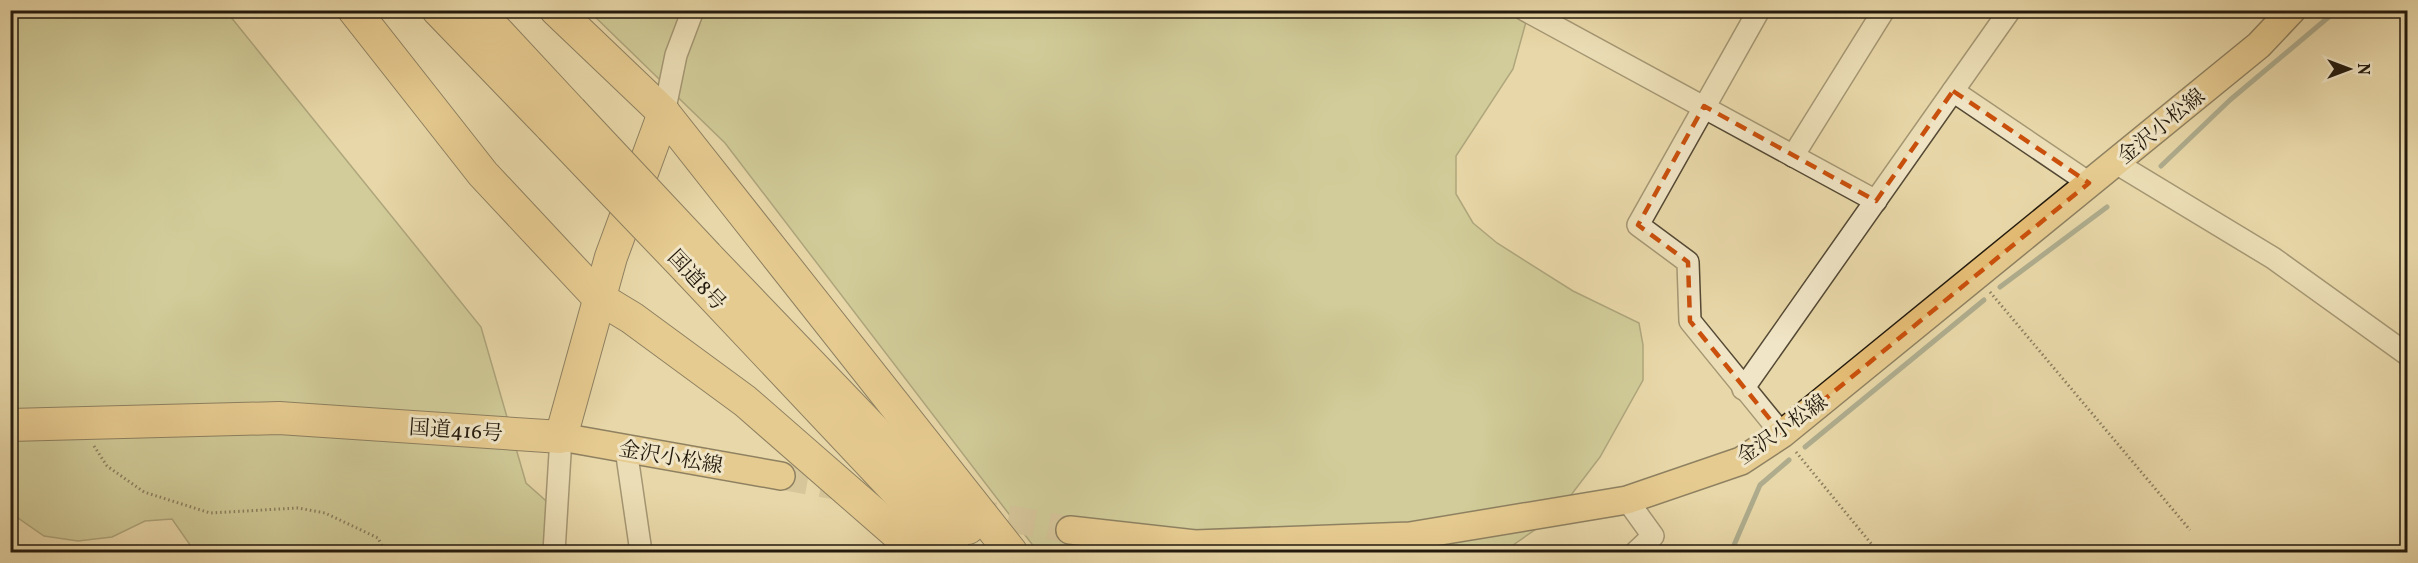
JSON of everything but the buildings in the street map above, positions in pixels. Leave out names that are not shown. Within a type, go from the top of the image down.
[{"type":"highway","points":[[354,10],[483,174],[599,298],[632,318],[745,401],[918,552]]},
{"type":"highway","name":"国道8号","points":[[438,10],[561,119],[698,263],[992,552]]},
{"type":"highway","name":"国道8号","points":[[477,10],[561,119]]},
{"type":"highway","points":[[556,10],[664,113],[1011,552]]},
{"type":"highway","points":[[561,437],[611,257],[664,113]]},
{"type":"highway","name":"国道8号","points":[[698,263],[954,552]]},
{"type":"highway","name":"国道416号","points":[[10,425],[279,418],[561,437]]},
{"type":"main road","name":"金沢小松線","points":[[1070,530],[1195,544],[1410,536],[1627,500],[1741,461],[1782,434],[1978,276],[2259,45],[2292,10]]},
{"type":"main road","name":"金沢小松線","points":[[561,437],[781,476]]},
{"type":"street","points":[[664,113],[676,55],[693,10]]},
{"type":"street","points":[[1525,10],[1876,201]]},
{"type":"street","points":[[1759,10],[1638,225],[1688,262],[1690,321],[1743,389],[1782,434]]},
{"type":"street","points":[[1793,156],[1884,10]]},
{"type":"street","points":[[1743,389],[2010,10]]},
{"type":"street","points":[[1953,91],[2089,183]]},
{"type":"street","points":[[2116,163],[2273,258],[2408,355]]},
{"type":"street","points":[[554,552],[561,437]]},
{"type":"street","points":[[626,449],[641,552]]},
{"type":"street","points":[[1627,500],[1653,536],[1636,552]]},
{"type":"path","points":[[1978,276],[2190,530]]},
{"type":"path","points":[[79,424],[107,466],[144,492],[210,513],[298,508],[325,513],[378,538],[385,552]]},
{"type":"path","points":[[1782,434],[1878,552]]},
{"type":"highlighted area","points":[[1953,91],[2089,183],[1782,434],[1690,321],[1688,262],[1638,225],[1704,106],[1876,201]]},
{"type":"green space","points":[[10,11],[226,11],[481,327],[526,483],[553,507],[550,552],[195,552],[172,519],[145,521],[112,537],[78,541],[44,536],[11,513]]},
{"type":"green space","points":[[589,11],[1529,11],[1513,69],[1456,156],[1456,194],[1473,223],[1497,243],[1573,291],[1639,323],[1643,345],[1643,380],[1600,457],[1555,516],[1503,552],[1038,552],[725,143]]},
{"type":"waterway","points":[[2161,166],[2230,100],[2337,10]]},
{"type":"waterway","points":[[2000,287],[2107,207]]},
{"type":"waterway","points":[[1805,447],[1984,300]]},
{"type":"waterway","points":[[1731,552],[1760,485],[1789,460]]},
{"type":"tunnel","points":[[781,476],[912,500]]},
{"type":"tunnel","points":[[968,511],[1070,530]]}]
